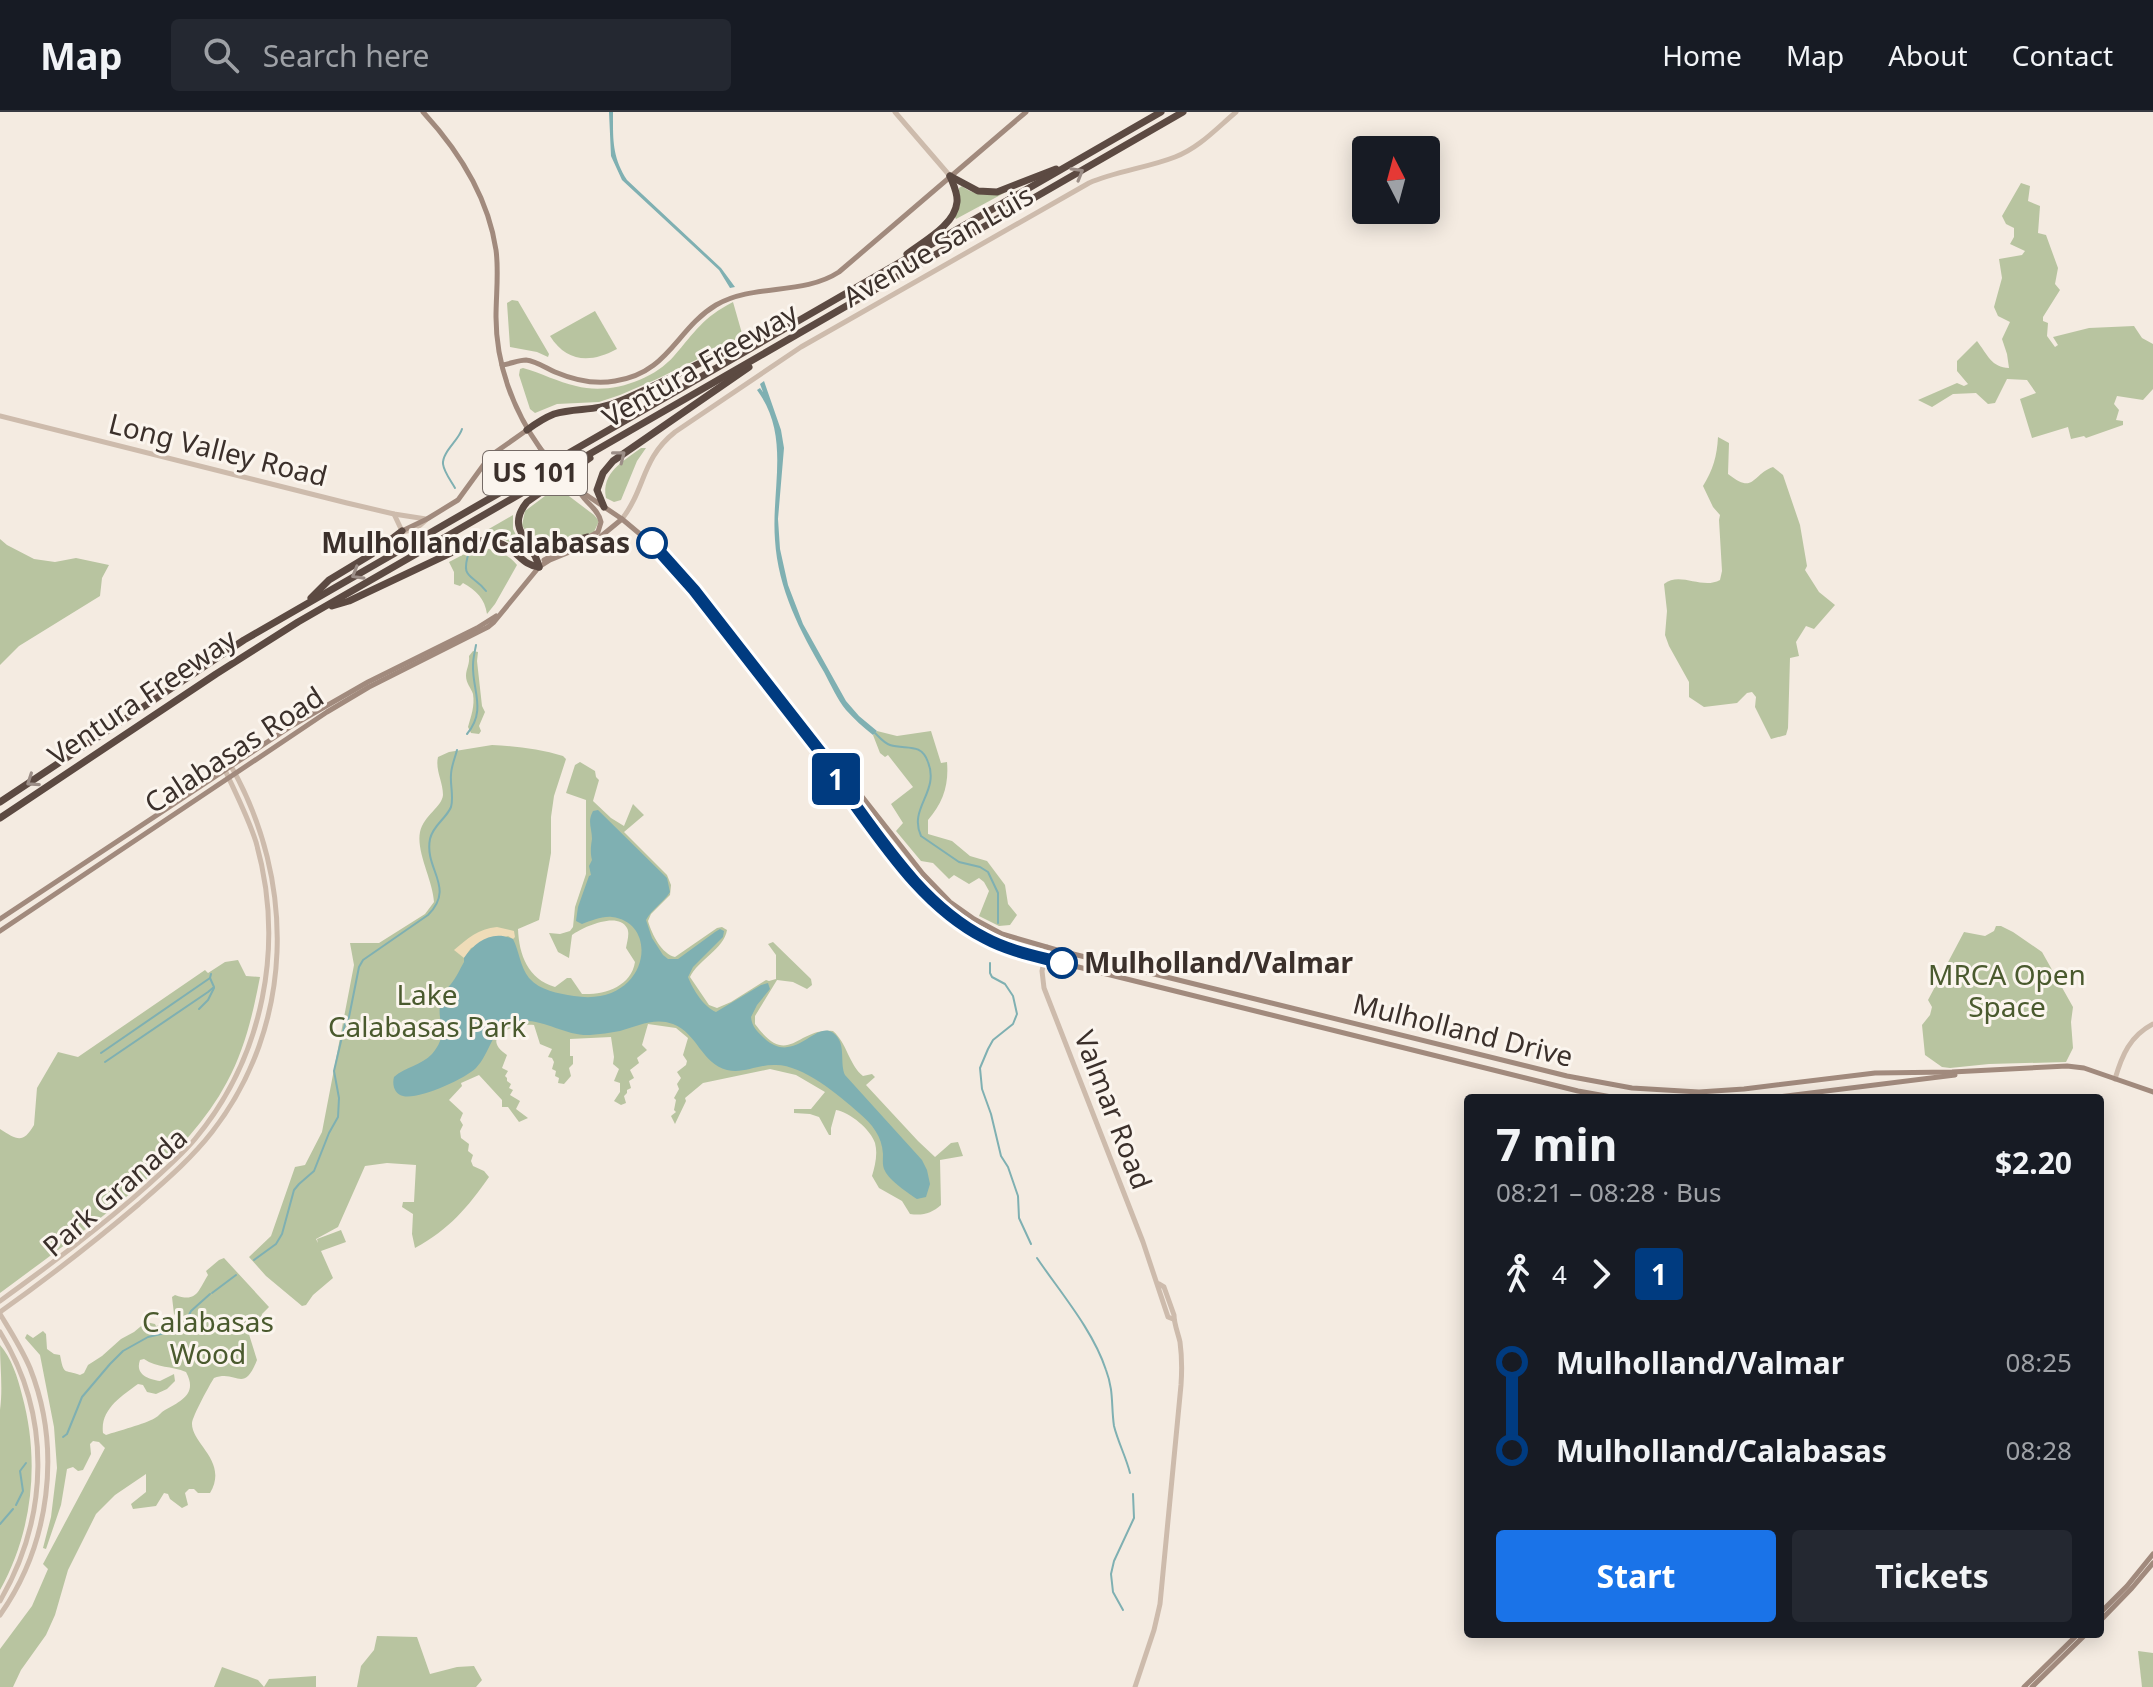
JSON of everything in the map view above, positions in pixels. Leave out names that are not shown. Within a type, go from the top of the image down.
[{"type":"highway","name":"Ventura Freeway","points":[[0,802],[244,640],[1161,112]]},
{"type":"highway","name":"Ventura Freeway","points":[[0,818],[216,674],[319,611],[1183,112]]},
{"type":"highway","points":[[950,176],[978,191],[997,192],[1046,171],[1068,166]]},
{"type":"highway","points":[[887,270],[949,220],[957,204],[950,176]]},
{"type":"highway","points":[[527,430],[558,413],[595,410],[620,401],[719,355],[764,339]]},
{"type":"highway","points":[[604,507],[597,490],[603,473],[613,461],[732,380],[768,351]]},
{"type":"highway","points":[[319,611],[349,601],[476,541],[500,542],[532,567],[539,567],[519,531],[520,513],[527,502],[620,435]]},
{"type":"highway","points":[[304,605],[329,580],[402,531]]},
{"type":"highway","points":[[530,548],[543,549],[588,537]]},
{"type":"main road","name":"Mulholland Drive","points":[[423,112],[457,152],[475,183],[490,220],[497,258],[496,320],[502,365],[512,398],[527,430],[561,473],[579,490],[622,519],[658,549],[680,573],[750,659],[825,758],[827,767],[921,889],[943,910],[994,943],[1044,959],[1595,1094]]},
{"type":"main road","points":[[502,365],[528,361],[570,378],[593,382],[614,382],[638,375],[659,362],[699,317],[725,300],[815,284],[839,272],[1026,112]]},
{"type":"main road","points":[[402,531],[458,500],[490,456],[527,430]]},
{"type":"main road","points":[[539,567],[549,556],[598,532],[600,517],[579,490]]},
{"type":"main road","name":"Calabasas Road","points":[[0,931],[339,704],[473,636],[494,622],[539,567],[594,542],[622,519]]},
{"type":"main road","name":"Calabasas Road","points":[[0,919],[293,725],[349,692],[497,616]]},
{"type":"main road","name":"Mulholland Drive","points":[[825,758],[834,761],[930,882],[958,908],[1002,934],[1047,947],[1619,1087],[1714,1092],[1875,1073],[2067,1066],[2084,1068],[2153,1092]]},
{"type":"main road","points":[[168,807],[173,815]]},
{"type":"main road","points":[[865,817],[873,811]]},
{"type":"main road","points":[[80,866],[85,873]]},
{"type":"main road","name":"Mulholland Drive","points":[[1801,1094],[1984,1070]]},
{"type":"main road","points":[[2104,1609],[2153,1554]]},
{"type":"main road","points":[[2104,1617],[2153,1563]]},
{"type":"main road","points":[[2024,1687],[2074,1638]]},
{"type":"main road","points":[[2032,1687],[2082,1638]]},
{"type":"street","points":[[895,112],[950,176]]},
{"type":"street","name":"Avenue San Luis","points":[[622,519],[629,510],[649,462],[666,439],[792,353],[1089,183],[1181,155],[1203,141],[1236,112]]},
{"type":"street","name":"Long Valley Road","points":[[0,416],[394,514],[427,519]]},
{"type":"street","points":[[394,514],[402,531]]},
{"type":"street","name":"Park Granada","points":[[0,1313],[107,1232],[184,1164],[220,1121],[252,1064],[272,996],[277,958],[277,914],[264,839],[248,798],[235,774],[228,768]]},
{"type":"street","name":"Park Granada","points":[[0,1301],[94,1231],[178,1158],[209,1121],[244,1061],[263,1002],[270,937],[257,845],[229,778],[228,768]]},
{"type":"street","name":"Valmar Road","points":[[1047,947],[1042,975],[1044,988],[1181,1346],[1181,1385],[1160,1604],[1152,1639],[1135,1687]]},
{"type":"street","points":[[2115,1079],[2129,1044],[2137,1034],[2153,1024]]},
{"type":"street","points":[[0,1313],[25,1358],[36,1386],[47,1438],[48,1471],[45,1505],[35,1545],[17,1587],[0,1615]]},
{"type":"street","points":[[0,1332],[17,1364],[29,1397],[38,1440],[39,1472],[36,1504],[26,1546],[0,1601]]},
{"type":"green space","points":[[2021,183],[2030,186],[2028,201],[2040,206],[2038,233],[2046,235],[2058,268],[2055,284],[2060,290],[2043,317],[2043,321],[2048,323],[2047,336],[2055,347],[2058,345],[2053,337],[2089,328],[2134,326],[2142,338],[2153,344],[2153,389],[2143,400],[2117,396],[2114,404],[2119,410],[2116,420],[2123,421],[2123,425],[2086,438],[2071,439],[2068,427],[2032,438],[2020,399],[2036,393],[2027,380],[2007,379],[1995,403],[1988,404],[1976,393],[1953,394],[1932,407],[1918,400],[1957,383],[1968,384],[1957,371],[1957,361],[1977,341],[1994,363],[2009,368],[2002,339],[2010,322],[1998,316],[1994,307],[2002,278],[1999,259],[2022,255],[2025,251],[2010,244],[2014,228],[2006,224],[2002,216]]},
{"type":"green space","points":[[962,186],[978,194],[1006,192],[956,219],[959,188]]},
{"type":"green space","points":[[518,301],[548,357],[510,347],[507,303]]},
{"type":"green space","points":[[733,302],[743,337],[620,395],[599,402],[557,404],[535,413],[530,409],[519,375],[520,369],[589,388],[629,384],[665,365],[694,332]]},
{"type":"green space","points":[[595,311],[617,349],[598,357],[580,358],[564,351],[550,336]]},
{"type":"green space","points":[[1718,437],[1729,443],[1728,474],[1737,480],[1748,483],[1773,467],[1783,475],[1800,525],[1807,566],[1805,570],[1819,592],[1835,605],[1814,629],[1806,626],[1796,642],[1799,656],[1790,658],[1788,728],[1786,735],[1771,739],[1755,707],[1756,697],[1752,692],[1737,703],[1704,707],[1689,697],[1689,682],[1665,635],[1667,611],[1664,584],[1677,579],[1706,583],[1720,580],[1720,515],[1703,486],[1714,463]]},
{"type":"green space","points":[[641,448],[646,448],[637,461],[621,500],[614,502],[606,498],[605,489],[610,474]]},
{"type":"green space","points":[[557,487],[599,521],[594,532],[555,542],[532,542],[522,525],[525,511]]},
{"type":"green space","points":[[513,515],[513,529],[520,543],[518,545],[487,530]]},
{"type":"green space","points":[[0,539],[34,559],[55,562],[76,558],[109,565],[102,578],[100,596],[19,646],[0,665]]},
{"type":"green space","points":[[476,548],[499,552],[517,565],[487,614],[476,592],[463,583],[460,586],[454,584],[454,572],[449,562]]},
{"type":"green space","points":[[473,651],[478,652],[485,712],[479,734],[471,733],[468,727],[473,694],[466,676],[469,656]]},
{"type":"green space","points":[[877,731],[897,736],[931,731],[941,763],[947,762],[947,770],[944,793],[928,820],[928,834],[952,841],[970,856],[987,861],[1005,885],[1008,904],[1017,915],[1010,925],[999,926],[979,916],[989,891],[984,882],[979,878],[969,884],[954,875],[949,879],[933,863],[921,861],[896,831],[903,823],[891,804],[913,787],[888,755],[885,757],[880,753],[873,735]]},
{"type":"green space","name":"Lake Calabasas Park","points":[[492,745],[537,750],[566,759],[554,796],[551,853],[539,920],[518,929],[520,948],[532,972],[555,987],[571,978],[582,994],[590,994],[615,988],[628,978],[635,962],[626,948],[628,935],[623,923],[609,921],[592,925],[572,935],[569,958],[558,952],[549,933],[560,934],[573,927],[575,907],[586,874],[586,800],[566,793],[575,765],[580,762],[595,771],[599,780],[593,801],[611,818],[624,826],[633,804],[644,815],[624,832],[667,875],[671,885],[670,895],[648,921],[662,948],[675,957],[717,928],[727,930],[721,943],[690,977],[709,1005],[717,1008],[766,980],[776,979],[776,955],[768,944],[773,942],[811,979],[812,985],[807,989],[793,982],[777,980],[755,1016],[755,1024],[776,1044],[785,1045],[820,1031],[833,1031],[858,1071],[863,1076],[872,1074],[875,1077],[866,1085],[935,1157],[951,1143],[958,1142],[963,1156],[940,1160],[941,1205],[927,1213],[910,1214],[902,1201],[879,1188],[872,1176],[875,1143],[865,1127],[842,1111],[836,1110],[831,1135],[819,1117],[794,1113],[794,1109],[811,1109],[825,1092],[796,1075],[770,1069],[703,1083],[685,1098],[675,1124],[671,1116],[676,1112],[674,1098],[681,1078],[677,1072],[686,1065],[683,1055],[688,1038],[676,1028],[648,1024],[642,1045],[647,1050],[637,1058],[639,1063],[630,1070],[634,1078],[629,1081],[631,1088],[624,1096],[626,1103],[621,1105],[614,1101],[620,1092],[620,1083],[614,1081],[619,1069],[613,1064],[611,1037],[570,1039],[573,1064],[569,1068],[571,1076],[564,1084],[558,1083],[556,1071],[552,1069],[554,1062],[548,1057],[552,1049],[540,1044],[534,1025],[526,1025],[502,1032],[496,1042],[507,1055],[502,1068],[508,1071],[505,1076],[511,1084],[509,1088],[513,1090],[510,1095],[520,1101],[516,1109],[528,1118],[519,1122],[508,1107],[502,1107],[502,1100],[479,1075],[461,1083],[462,1086],[449,1100],[463,1113],[460,1120],[463,1125],[461,1138],[469,1144],[473,1166],[489,1177],[457,1217],[415,1248],[413,1214],[402,1207],[403,1202],[414,1202],[416,1165],[387,1163],[365,1166],[338,1227],[316,1239],[318,1243],[317,1239],[341,1230],[346,1242],[321,1251],[333,1278],[302,1306],[266,1276],[249,1257],[271,1236],[295,1167],[305,1165],[322,1132],[354,965],[350,943],[379,943],[425,914],[434,902],[419,840],[422,826],[443,795],[438,757],[449,752]]},
{"type":"green space","name":"MRCA Open Space","points":[[1996,926],[2013,932],[2042,952],[2073,1007],[2073,1048],[2066,1062],[1950,1068],[1942,1067],[1925,1055],[1922,1025],[1932,1007],[1928,1000],[1964,932],[1985,936]]},
{"type":"green space","points":[[238,960],[246,976],[260,977],[239,1057],[207,1113],[183,1143],[126,1198],[0,1293],[0,1129],[19,1138],[30,1131],[34,1125],[37,1088],[58,1052],[78,1057],[205,970],[208,973],[225,962]]},
{"type":"green space","name":"Calabasas Wood","points":[[224,1258],[269,1307],[262,1314],[261,1321],[247,1328],[257,1360],[252,1370],[243,1379],[214,1378],[192,1423],[193,1431],[215,1472],[210,1493],[189,1489],[185,1493],[188,1505],[182,1508],[164,1493],[156,1506],[133,1509],[131,1504],[146,1492],[146,1474],[115,1495],[96,1514],[68,1570],[46,1635],[13,1687],[0,1687],[0,1649],[32,1606],[48,1569],[43,1564],[105,1448],[93,1441],[83,1470],[67,1469],[61,1505],[46,1549],[43,1548],[51,1517],[57,1468],[54,1427],[40,1355],[25,1338],[27,1334],[33,1338],[43,1331],[47,1349],[60,1355],[66,1371],[80,1375],[88,1365],[146,1322],[156,1326],[168,1324],[176,1316],[172,1297],[188,1298],[196,1294],[208,1275],[206,1271]],"holes":[[[140,1360],[186,1372],[189,1391],[182,1400],[155,1418],[106,1435],[103,1433],[105,1417],[125,1393],[138,1384],[143,1385],[147,1392],[156,1394],[175,1381],[174,1374],[160,1381],[143,1375],[139,1369]]]},
{"type":"green space","points":[[0,1345],[11,1362],[20,1388],[28,1420],[32,1470],[20,1544],[0,1590],[1,1386]]},
{"type":"green space","points":[[377,1636],[417,1637],[430,1674],[474,1666],[482,1680],[476,1687],[357,1687],[361,1666],[374,1650]]},
{"type":"green space","points":[[2138,1651],[2153,1653],[2153,1687],[2142,1687]]},
{"type":"green space","points":[[222,1667],[258,1680],[264,1687],[214,1687]]},
{"type":"green space","points":[[316,1676],[316,1687],[264,1687],[269,1679]]},
{"type":"sand","points":[[497,927],[514,931],[515,937],[508,936],[471,948],[464,958],[454,950],[479,932]]},
{"type":"water","points":[[609,112],[613,112],[616,155],[627,180],[721,268],[735,287],[730,288],[719,270],[622,180],[611,156]]},
{"type":"water","points":[[764,381],[784,448],[778,519],[780,549],[788,585],[803,624],[846,701],[877,731],[873,735],[852,717],[840,701],[785,592],[775,540],[777,444],[774,426],[757,390],[760,388],[763,392],[760,384]]},
{"type":"water","points":[[598,810],[667,878],[670,892],[646,920],[652,938],[663,955],[668,959],[678,959],[715,932],[720,929],[724,931],[723,937],[693,967],[688,977],[699,998],[716,1012],[768,983],[770,989],[751,1017],[764,1038],[776,1046],[787,1047],[823,1031],[831,1032],[838,1038],[845,1075],[922,1160],[930,1184],[926,1197],[917,1199],[891,1178],[884,1169],[881,1142],[872,1126],[820,1082],[786,1066],[727,1070],[711,1061],[688,1034],[666,1022],[590,1035],[536,1022],[509,1023],[497,1033],[476,1068],[462,1078],[419,1095],[403,1096],[396,1091],[394,1077],[428,1058],[438,1046],[442,1033],[440,1008],[443,995],[464,958],[485,939],[498,936],[513,939],[529,978],[544,989],[555,992],[599,996],[618,990],[632,978],[640,963],[641,948],[638,934],[628,923],[612,917],[582,924],[576,921],[578,907],[591,875],[590,818],[593,811]]},
{"type":"waterway","points":[[455,488],[443,460],[462,429]]},
{"type":"waterway","points":[[469,552],[467,572],[486,591]]},
{"type":"waterway","points":[[467,734],[477,708],[473,674],[476,645]]},
{"type":"waterway","points":[[875,733],[888,744],[917,749],[925,756],[931,773],[918,817],[921,836],[959,862],[988,872],[998,893],[998,923]]},
{"type":"waterway","points":[[254,1260],[276,1244],[282,1234],[294,1190],[314,1171],[338,1117],[339,1098],[334,1071],[359,967],[363,960],[428,915],[436,905],[439,887],[429,850],[430,839],[451,807],[451,772],[457,750]]},
{"type":"waterway","points":[[990,963],[992,977],[1005,984],[1013,996],[1017,1014],[1013,1024],[993,1040],[988,1049],[980,1068],[982,1089],[1001,1156],[1018,1196],[1019,1218],[1031,1244]]},
{"type":"waterway","points":[[101,1053],[210,978],[211,974]]},
{"type":"waterway","points":[[105,1062],[208,992],[214,987],[210,978]]},
{"type":"waterway","points":[[199,1009],[214,988]]},
{"type":"waterway","points":[[1037,1258],[1085,1326],[1100,1355],[1110,1385],[1114,1426],[1130,1473]]},
{"type":"waterway","points":[[212,1293],[236,1275]]},
{"type":"waterway","points":[[63,1437],[82,1397],[123,1351],[148,1337],[182,1329],[191,1311],[210,1294]]},
{"type":"waterway","points":[[16,1505],[23,1491],[20,1471],[26,1463]]},
{"type":"waterway","points":[[1123,1610],[1113,1592],[1111,1574],[1134,1518],[1133,1494]]},
{"type":"waterway","points":[[0,1524],[13,1509]]},
{"type":"bus line","name":"1","points":[[652,543],[750,659],[825,758],[827,767],[928,896],[959,923],[985,938],[1013,950],[1062,963]]},
{"type":"place","name":"Mulholland/Calabasas","points":[[652,543]]},
{"type":"place","name":"Mulholland/Valmar","points":[[1062,963]]}]
